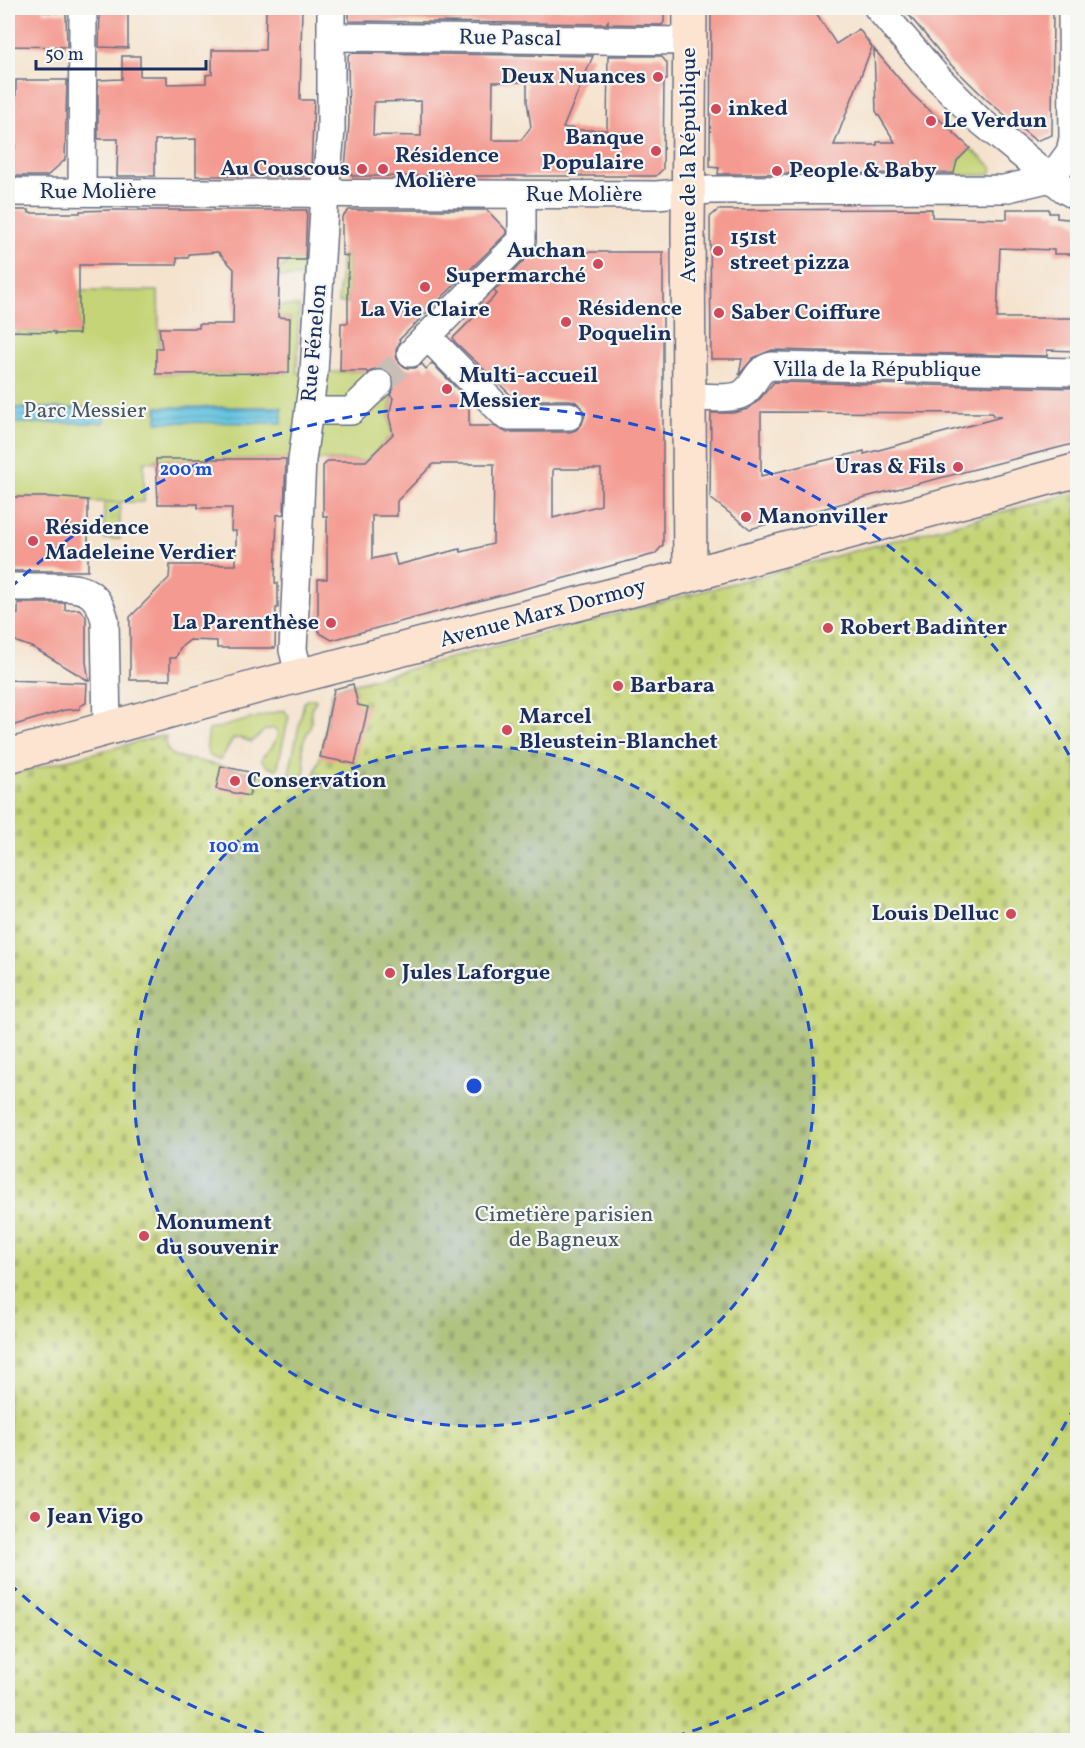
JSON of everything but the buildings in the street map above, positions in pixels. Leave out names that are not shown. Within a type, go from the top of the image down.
[{"type":"main road","name":"Avenue de la République","points":[[690,8],[688,192],[690,575]]},
{"type":"main road","name":"Avenue Marx Dormoy","points":[[8,756],[300,676],[690,575],[1077,470]]},
{"type":"street","points":[[82,192],[84,8]]},
{"type":"street","name":"Rue Fénelon","points":[[300,676],[293,650],[302,459],[314,372],[331,131],[331,8]]},
{"type":"street","points":[[878,8],[938,78],[977,118],[1077,197]]},
{"type":"street","points":[[1051,178],[1070,152],[1073,138],[1071,8]]},
{"type":"street","name":"Rue Pascal","points":[[331,37],[690,41]]},
{"type":"street","name":"Rue Molière","points":[[8,192],[657,195],[710,190],[1004,189],[1051,178]]},
{"type":"street","points":[[522,202],[522,240],[419,344],[506,416],[569,416]]},
{"type":"street","name":"Villa de la République","points":[[690,397],[737,397],[750,387],[763,369],[772,366],[1077,372]]},
{"type":"street","points":[[309,411],[351,411],[379,384]]},
{"type":"street","points":[[8,587],[78,588],[93,595],[99,603],[105,620],[107,729]]},
{"type":"green space","points":[[970,148],[992,167],[990,175],[953,175],[957,161]]},
{"type":"green space","points":[[342,255],[348,256],[348,303],[338,303]]},
{"type":"green space","points":[[289,260],[304,260],[304,277],[279,277],[279,270]]},
{"type":"green space","name":"Parc Messier","points":[[79,291],[158,291],[160,364],[157,374],[288,373],[290,318],[278,317],[278,306],[299,306],[297,373],[366,371],[392,398],[389,416],[392,435],[366,461],[156,459],[156,462],[144,461],[144,502],[88,502],[88,500],[59,500],[59,497],[8,497],[8,334],[17,334],[17,331],[79,334]]},
{"type":"green space","name":"Cimetière parisien de Bagneux","points":[[1077,492],[1077,1740],[8,1740],[8,775],[166,736],[167,748],[174,756],[288,780],[312,781],[320,757],[332,693],[337,688]]},
{"type":"green space","points":[[104,502],[120,502],[120,539],[104,539]]},
{"type":"green space","points":[[309,699],[316,701],[311,709],[311,723],[303,744],[305,768],[301,776],[295,778],[289,773],[304,702]]},
{"type":"green space","points":[[284,710],[289,716],[277,769],[268,767],[262,760],[278,735],[276,729],[265,731],[251,742],[240,738],[233,739],[221,759],[208,753],[209,730]]},
{"type":"water","points":[[157,407],[282,407],[282,423],[157,422]]},
{"type":"water","points":[[8,408],[104,408],[104,423],[8,423]]},
{"type":"tunnel","points":[[379,384],[411,353]]},
{"type":"place","name":"Deux Nuances","points":[[658,77]]},
{"type":"place","name":"inked","points":[[716,109]]},
{"type":"place","name":"Le Verdun","points":[[931,121]]},
{"type":"place","name":"Banque Populaire","points":[[656,151]]},
{"type":"place","name":"Au Couscous","points":[[362,169]]},
{"type":"place","name":"Résidence Molière","points":[[383,169]]},
{"type":"place","name":"People & Baby","points":[[777,171]]},
{"type":"place","name":"151st street pizza","points":[[718,251]]},
{"type":"place","name":"Auchan Supermarché","points":[[598,264]]},
{"type":"place","name":"La Vie Claire","points":[[425,287]]},
{"type":"place","name":"Saber Coiffure","points":[[719,313]]},
{"type":"place","name":"Résidence Poquelin","points":[[566,322]]},
{"type":"place","name":"Multi-accueil Messier","points":[[447,389]]},
{"type":"place","name":"Uras & Fils","points":[[958,467]]},
{"type":"place","name":"Manonviller","points":[[746,517]]},
{"type":"place","name":"Résidence Madeleine Verdier","points":[[33,541]]},
{"type":"place","name":"La Parenthèse","points":[[331,623]]},
{"type":"place","name":"Robert Badinter","points":[[828,628]]},
{"type":"place","name":"Barbara","points":[[618,686]]},
{"type":"place","name":"Marcel Bleustein-Blanchet","points":[[507,730]]},
{"type":"place","name":"Conservation","points":[[235,781]]},
{"type":"place","name":"Louis Delluc","points":[[1011,914]]},
{"type":"place","name":"Jules Laforgue","points":[[390,973]]},
{"type":"place","name":"Monument du souvenir","points":[[144,1236]]},
{"type":"place","name":"Jean Vigo","points":[[35,1517]]}]
